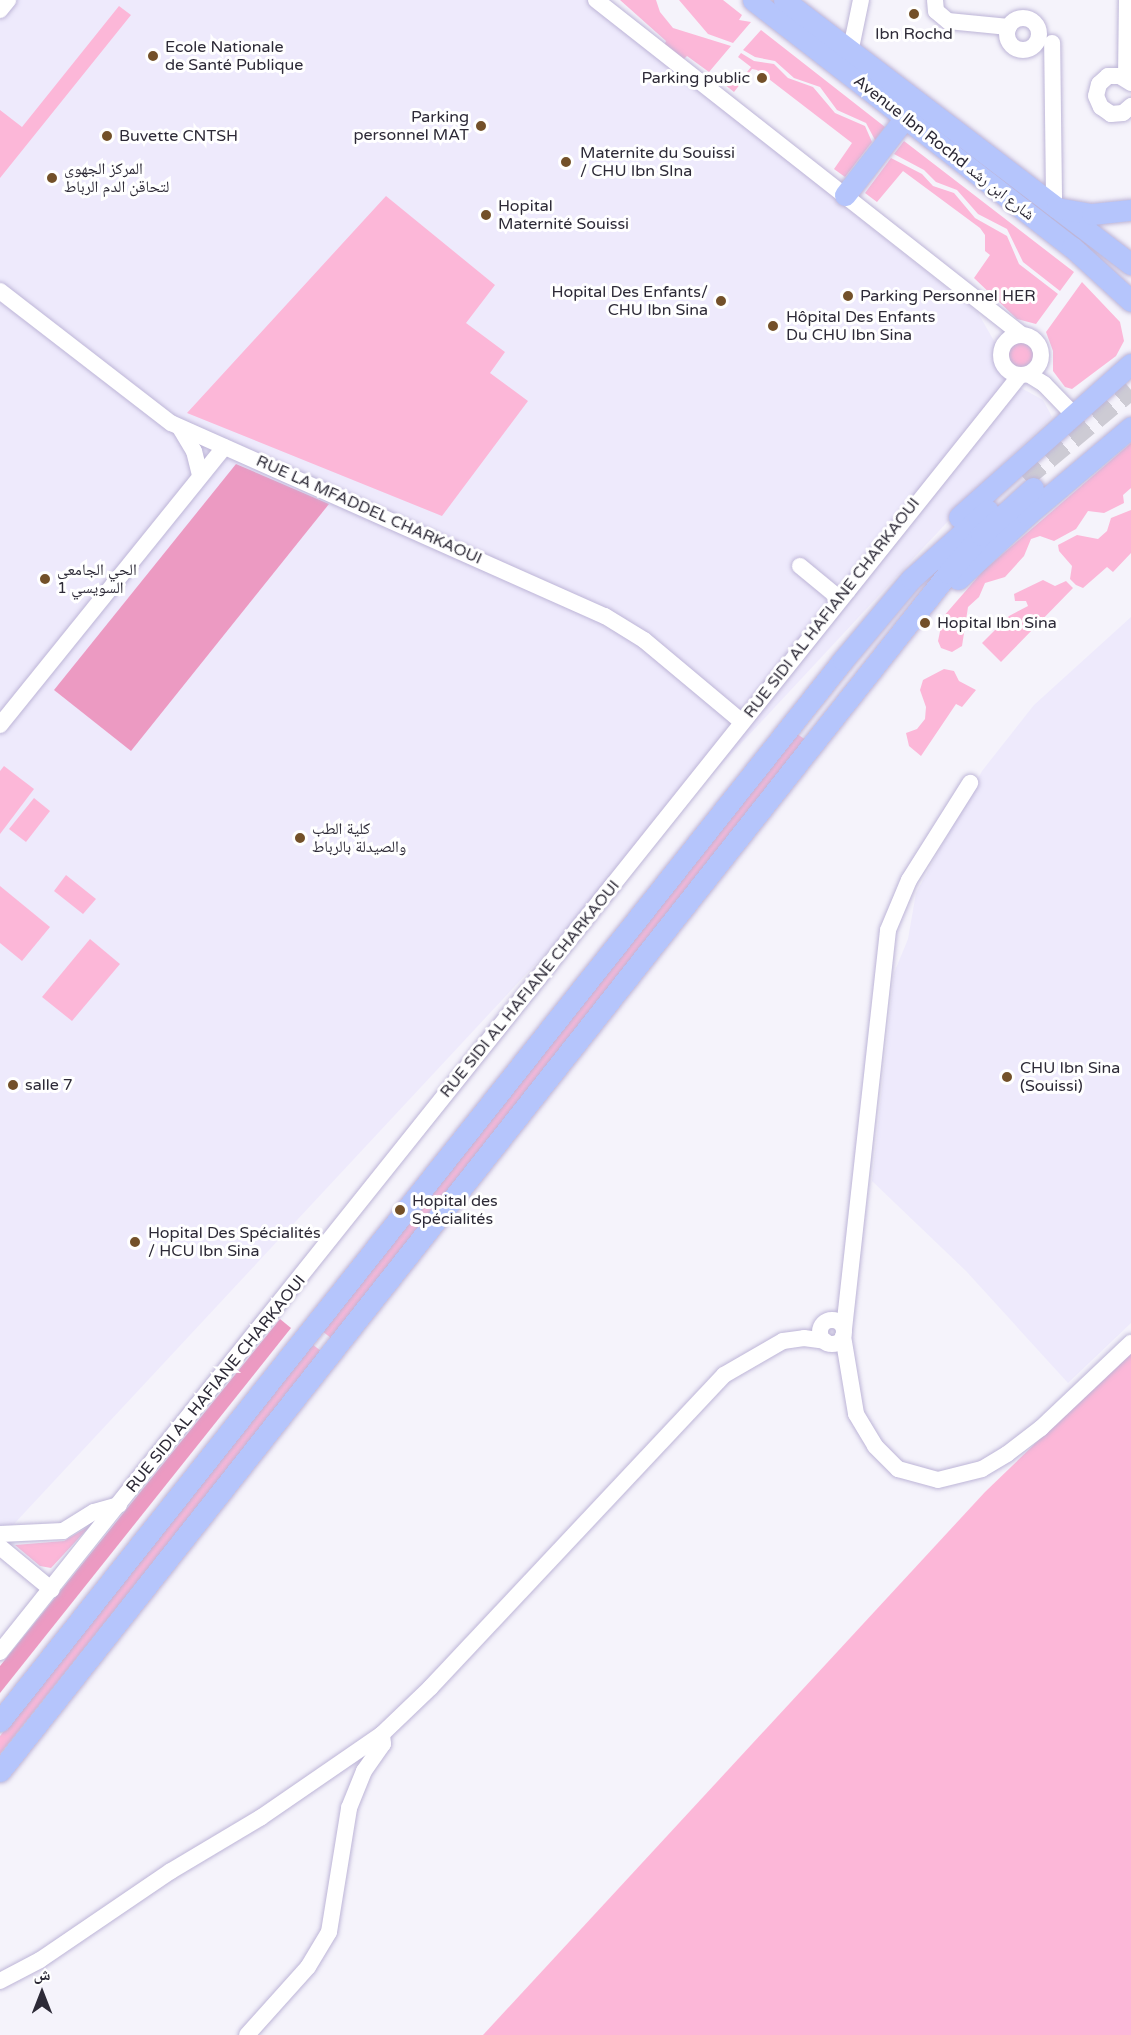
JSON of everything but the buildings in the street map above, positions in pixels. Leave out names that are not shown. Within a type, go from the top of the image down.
[{"type":"main road","name":"Avenue Ibn Rochd شارع ابن رشد","points":[[753,0],[1072,247],[1131,301]]},
{"type":"main road","name":"Avenue Ibn Rochd شارع ابن رشد","points":[[784,0],[1051,206],[1131,264]]},
{"type":"main road","points":[[845,195],[905,118]]},
{"type":"main road","points":[[1051,206],[1092,214],[1131,210]]},
{"type":"main road","points":[[0,1721],[911,579],[943,533],[1131,364]]},
{"type":"main road","points":[[928,602],[1128,431]]},
{"type":"main road","points":[[0,1771],[981,535],[1029,483],[911,579]]},
{"type":"street","points":[[0,10],[8,0]]},
{"type":"street","points":[[596,0],[996,315],[1038,345],[1029,371]]},
{"type":"street","points":[[850,53],[861,0]]},
{"type":"street","points":[[1126,0],[1128,80],[1108,76],[1099,84],[1096,96],[1101,107],[1111,114],[1123,113],[1131,106]]},
{"type":"street","points":[[934,3],[948,21],[1009,27]]},
{"type":"street","points":[[1051,206],[1054,196],[1052,43]]},
{"type":"street","name":"RUE LA MFADDEL CHARKAOUI","points":[[0,291],[180,428],[605,616],[644,640],[742,722]]},
{"type":"street","points":[[996,315],[1004,345],[1001,354],[1005,368],[998,399]]},
{"type":"street","points":[[1004,345],[1022,335]]},
{"type":"street","points":[[1005,368],[1029,371],[1074,415]]},
{"type":"street","name":"RUE SIDI AL HAFIANE CHARKAOUI","points":[[0,1534],[63,1531],[94,1512],[119,1505],[998,399],[1029,371]]},
{"type":"street","points":[[180,428],[194,451],[200,475]]},
{"type":"street","points":[[0,725],[224,447]]},
{"type":"street","points":[[800,566],[840,599]]},
{"type":"street","points":[[970,783],[909,880],[888,930],[848,1291],[831,1334],[845,1365],[856,1414],[888,1461],[909,1475],[949,1480],[982,1469],[1007,1454],[1041,1428],[1131,1343]]},
{"type":"street","points":[[0,1981],[39,1960],[171,1870],[251,1824],[382,1734],[431,1688],[707,1390],[742,1361],[783,1341],[831,1334]]},
{"type":"street","points":[[0,1652],[119,1505]]},
{"type":"street","points":[[0,1547],[52,1590]]},
{"type":"street","points":[[247,2035],[323,1945],[336,1909],[349,1808],[364,1771],[383,1744],[382,1734]]},
{"type":"shaded area","points":[[0,0],[587,0],[978,313],[1021,388],[1043,400],[1052,417],[992,474],[0,1539]]},
{"type":"shaded area","points":[[620,0],[656,0],[660,12],[673,28],[731,46],[709,72],[687,56],[683,60],[664,45],[666,41]]},
{"type":"shaded area","points":[[679,0],[723,0],[742,15],[739,20],[751,22],[733,43],[708,34]]},
{"type":"shaded area","points":[[119,6],[131,15],[0,178],[0,110],[22,127]]},
{"type":"shaded area","points":[[761,30],[885,127],[875,140],[866,123],[837,110],[820,87],[794,78],[775,61],[755,57],[743,50]]},
{"type":"shaded area","points":[[741,53],[754,61],[774,64],[788,78],[813,87],[835,113],[865,126],[872,142],[845,177],[834,169],[852,143],[757,70],[752,69],[734,92],[719,80],[722,76],[736,86],[751,67],[738,57]]},
{"type":"shaded area","points":[[904,141],[1074,272],[1060,291],[1023,262],[1007,229],[978,214],[957,190],[936,182],[924,170],[894,154]]},
{"type":"shaded area","points":[[891,158],[922,174],[933,186],[954,193],[975,218],[1007,236],[1019,264],[1058,294],[1036,324],[1017,319],[974,278],[990,255],[985,251],[985,235],[980,228],[903,171],[877,202],[865,193]]},
{"type":"shaded area","points":[[386,196],[495,285],[466,323],[505,352],[490,373],[528,401],[442,516],[187,413]]},
{"type":"shaded area","points":[[1082,282],[1120,322],[1124,341],[1116,356],[1072,389],[1065,387],[1053,371],[1053,351],[1046,332]]},
{"type":"shaded area","points":[[1021,339],[1031,344],[1036,354],[1031,364],[1021,369],[1011,364],[1006,354],[1011,344]]},
{"type":"shaded area","points":[[1131,443],[1131,488],[1123,495],[1124,503],[1104,513],[1088,511],[1076,529],[1054,541],[1040,536],[1031,539],[1024,556],[1005,577],[985,583],[979,597],[968,607],[962,646],[952,652],[941,648],[938,641],[943,617],[983,571]]},
{"type":"shaded area","points":[[236,464],[329,504],[131,751],[54,690]]},
{"type":"shaded area","points":[[1131,510],[1131,553],[1113,572],[1107,567],[1083,588],[1076,585],[1070,579],[1072,566],[1059,551],[1058,545],[1077,535],[1098,539],[1107,531],[1111,518]]},
{"type":"shaded area","points":[[1043,580],[1055,586],[1066,581],[1073,588],[1001,662],[982,643],[1009,616],[1028,606],[1026,601],[1015,601],[1014,594]]},
{"type":"shaded area","name":"CHU Ibn Sina (Souissi)","points":[[1131,617],[1131,1323],[1068,1383],[966,1271],[872,1181],[894,973],[908,939],[916,893],[982,771],[1034,705]]},
{"type":"shaded area","points":[[944,669],[954,671],[959,681],[976,690],[962,707],[956,704],[921,756],[909,746],[906,733],[917,729],[925,719],[926,707],[920,690],[923,680]]},
{"type":"shaded area","points":[[797,734],[806,740],[331,1338],[322,1331]]},
{"type":"shaded area","points":[[4,766],[34,789],[0,834],[0,771]]},
{"type":"shaded area","points":[[34,798],[50,811],[26,842],[9,829]]},
{"type":"shaded area","points":[[66,875],[96,899],[83,914],[54,891]]},
{"type":"shaded area","points":[[0,886],[50,927],[22,961],[0,943]]},
{"type":"shaded area","points":[[90,939],[120,964],[72,1021],[42,997]]},
{"type":"shaded area","points":[[280,1319],[291,1328],[0,1693],[0,1666]]},
{"type":"shaded area","points":[[312,1344],[321,1351],[0,1754],[0,1736]]},
{"type":"shaded area","points":[[1131,1351],[1131,2035],[483,2035],[985,1492]]},
{"type":"shaded area","points":[[91,1525],[51,1568],[40,1566],[15,1545],[64,1541]]},
{"type":"tunnel","points":[[1024,478],[1131,389]]},
{"type":"place","name":"Ibn Rochd","points":[[914,14]]},
{"type":"place","name":"Ecole Nationale de Santé Publique","points":[[153,56]]},
{"type":"place","name":"Parking public","points":[[762,78]]},
{"type":"place","name":"Parking personnel MAT","points":[[481,126]]},
{"type":"place","name":"Buvette CNTSH","points":[[107,136]]},
{"type":"place","name":"Maternite du Souissi / CHU Ibn SIna","points":[[566,162]]},
{"type":"place","name":"المركز الجهوي لتحاقن الدم الرباط","points":[[52,178]]},
{"type":"place","name":"Hopital Maternité Souissi","points":[[486,215]]},
{"type":"place","name":"Parking Personnel HER","points":[[848,296]]},
{"type":"place","name":"Hopital Des Enfants/ CHU Ibn Sina","points":[[721,301]]},
{"type":"place","name":"Hôpital Des Enfants Du CHU Ibn Sina","points":[[773,326]]},
{"type":"place","name":"الحي الجامعي السويسي 1","points":[[45,579]]},
{"type":"place","name":"Hopital Ibn Sina","points":[[925,623]]},
{"type":"place","name":"كلية الطب والصيدلة بالرباط","points":[[300,838]]},
{"type":"place","name":"CHU Ibn Sina (Souissi)","points":[[1007,1077]]},
{"type":"place","name":"salle 7","points":[[13,1085]]},
{"type":"place","name":"Hopital des Spécialités","points":[[400,1210]]},
{"type":"place","name":"Hopital Des Spécialités / HCU Ibn Sina","points":[[135,1242]]}]
